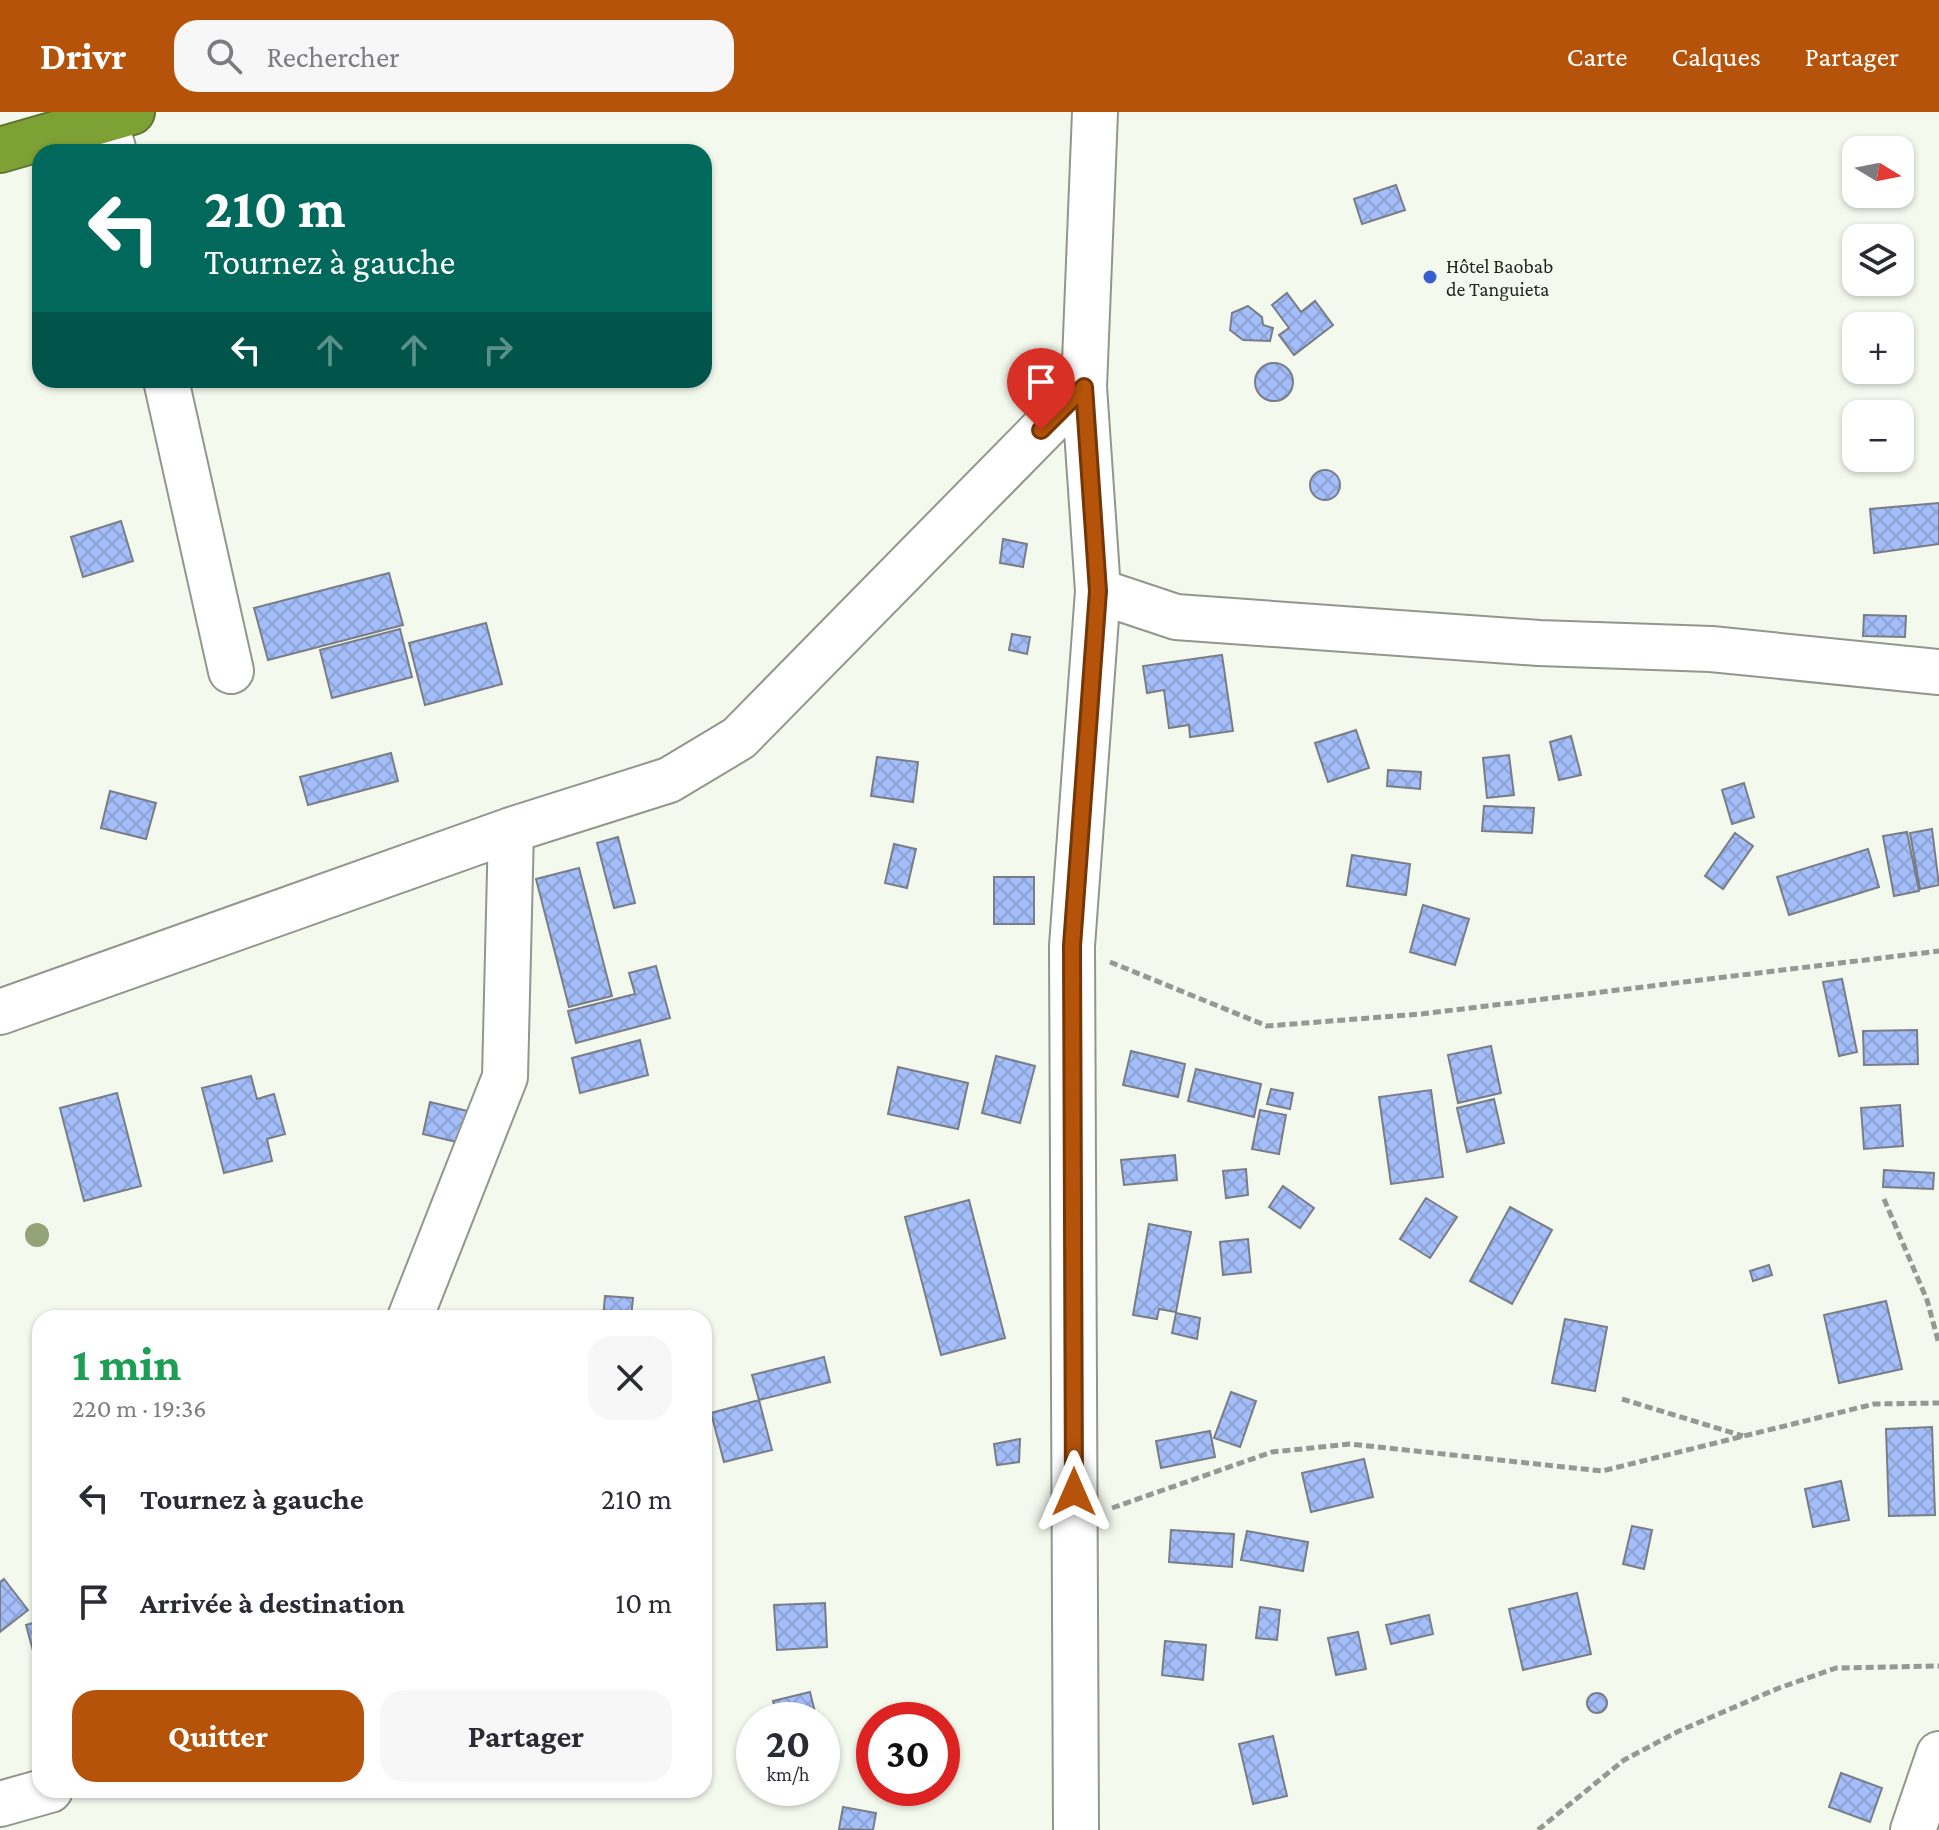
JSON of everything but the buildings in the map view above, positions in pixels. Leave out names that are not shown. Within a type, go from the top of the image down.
[{"type":"highway","points":[[0,150],[114,124]]},
{"type":"street","points":[[1076,1830],[1072,946],[1098,591],[1084,387],[1095,112]]},
{"type":"street","points":[[0,1012],[511,830],[669,780],[739,738],[1084,387]]},
{"type":"street","points":[[168,388],[231,671]]},
{"type":"street","points":[[1098,591],[1176,617],[1539,643],[1711,649],[1939,672]]},
{"type":"street","points":[[413,1310],[505,1077],[511,830]]},
{"type":"street","points":[[1913,1830],[1939,1754]]},
{"type":"street","points":[[0,1804],[32,1795]]},
{"type":"path","points":[[1072,946],[1267,1026],[1421,1014],[1939,951]]},
{"type":"path","points":[[1884,1199],[1927,1300],[1939,1344]]},
{"type":"path","points":[[1622,1399],[1744,1436]]},
{"type":"path","points":[[1074,1521],[1272,1452],[1350,1444],[1602,1471],[1874,1404],[1939,1403]]},
{"type":"path","points":[[1538,1830],[1624,1760],[1679,1731],[1779,1688],[1836,1668],[1939,1666]]},
{"type":"place","name":"Hôtel Baobab de Tanguieta","points":[[1430,277]]},
{"type":"route","points":[[1041,430],[1084,387],[1098,591],[1072,946],[1074,1492]]}]
